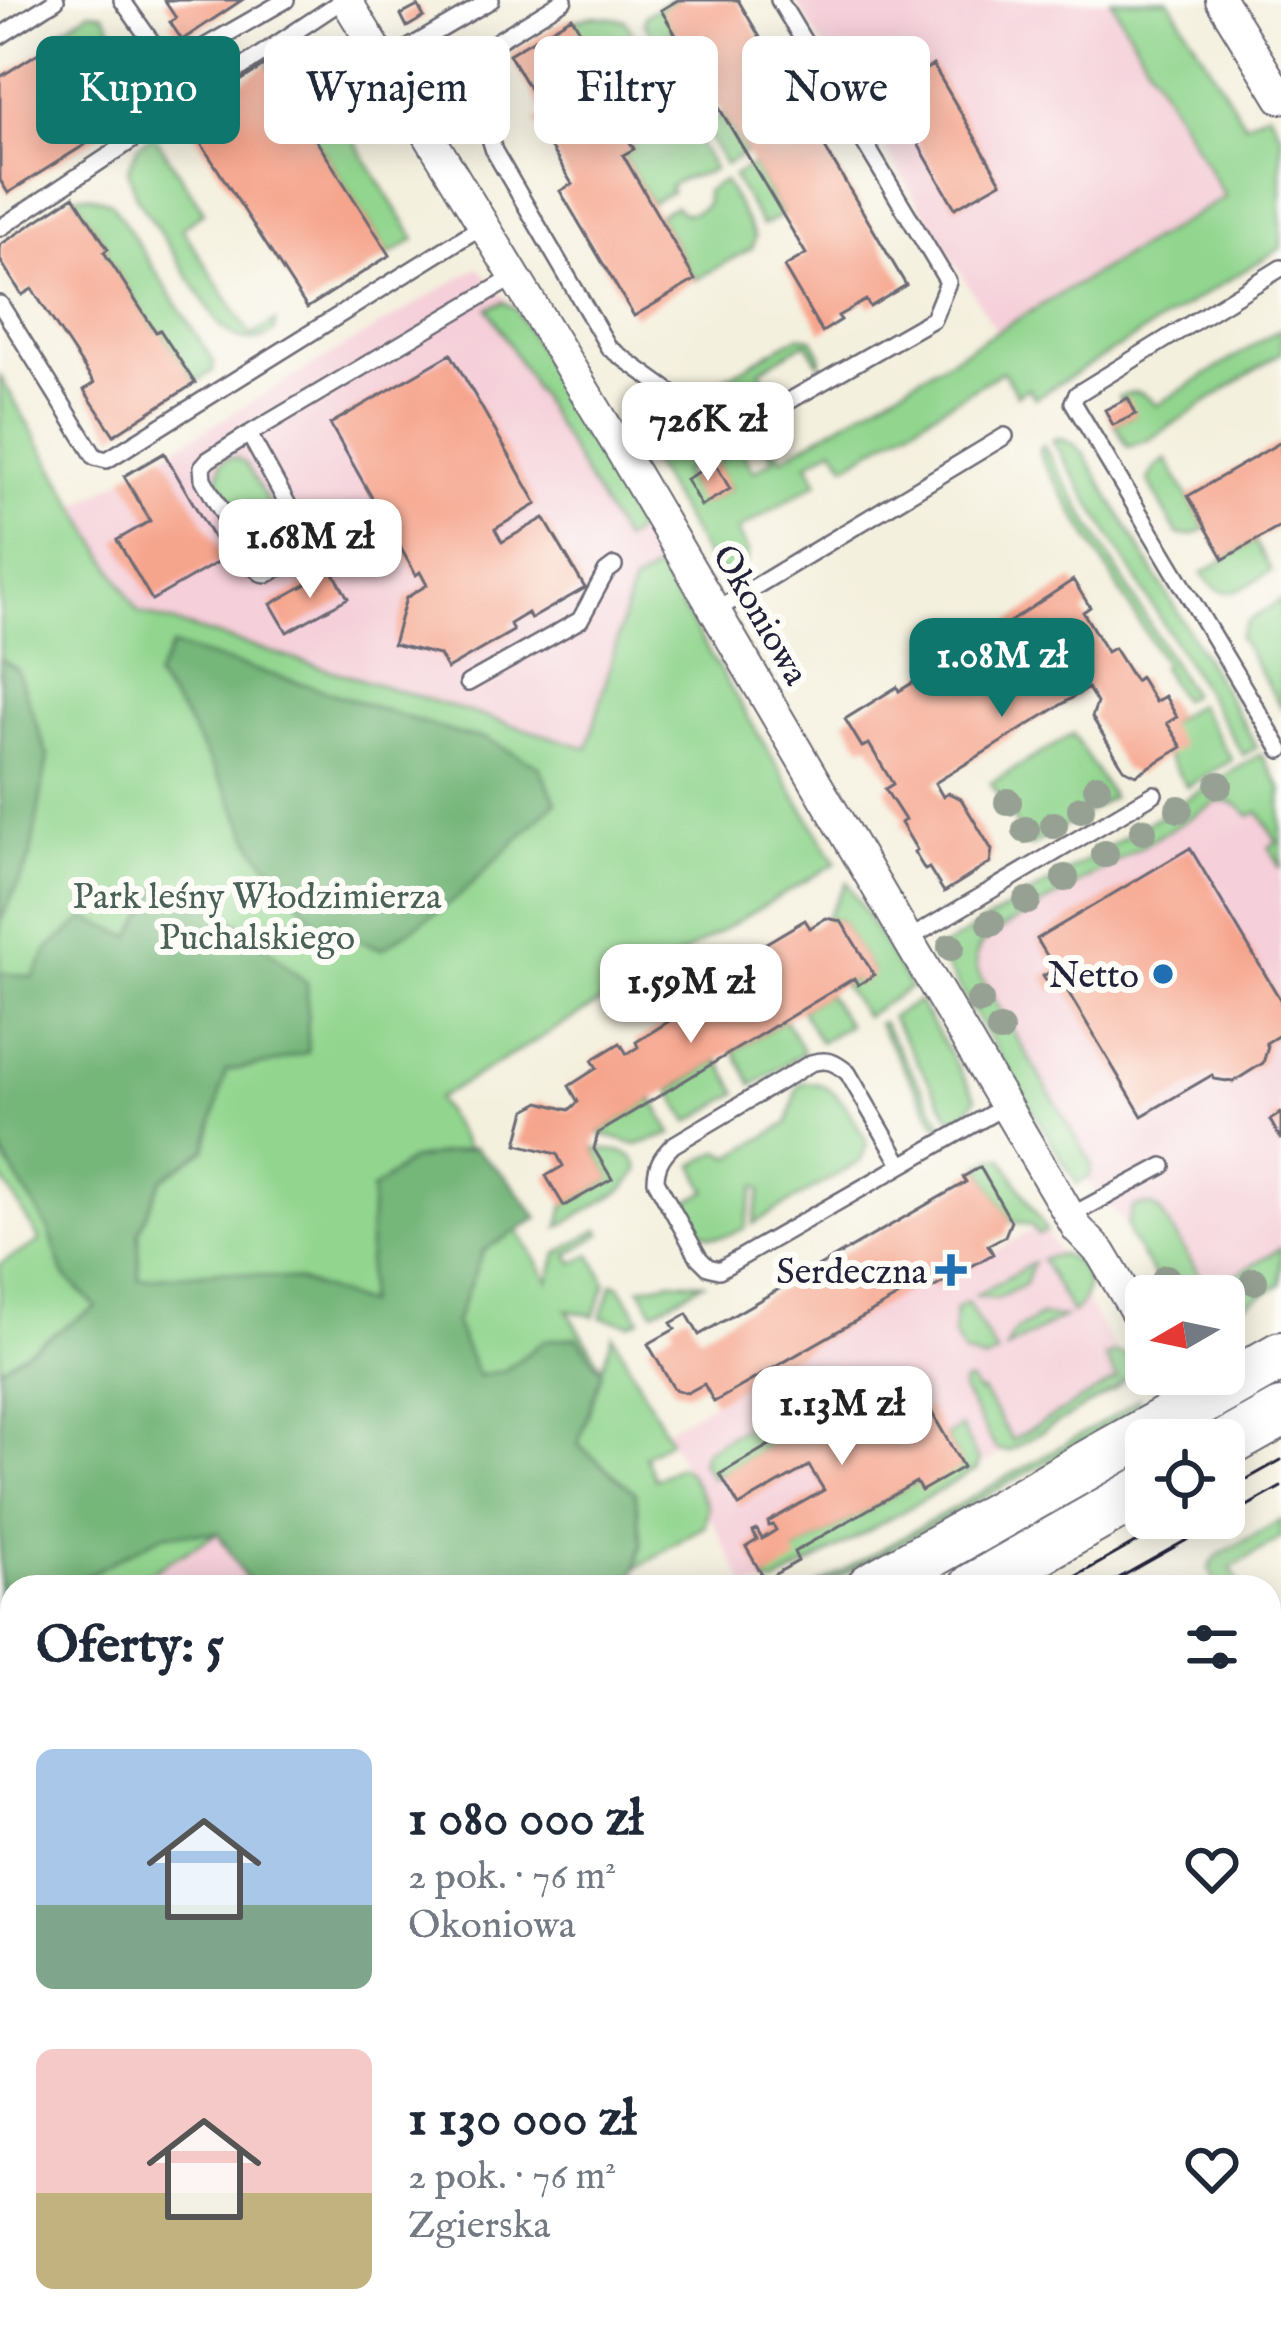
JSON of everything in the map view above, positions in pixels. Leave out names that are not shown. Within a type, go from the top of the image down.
[{"type":"main road","points":[[1245,1368],[1281,1356]]},
{"type":"main road","points":[[890,1575],[1174,1395]]},
{"type":"main road","points":[[1245,1433],[1281,1413]]},
{"type":"main road","points":[[995,1575],[1125,1501]]},
{"type":"street","name":"Okoniowa","points":[[345,0],[367,36]]},
{"type":"street","points":[[1221,0],[1281,98]]},
{"type":"street","name":"Okoniowa","points":[[433,144],[623,454],[1070,1216],[1096,1246],[1125,1294]]},
{"type":"lane","points":[[0,36],[56,0]]},
{"type":"lane","points":[[122,0],[165,61],[173,65],[286,0]]},
{"type":"lane","points":[[0,228],[345,0]]},
{"type":"lane","points":[[428,36],[491,0]]},
{"type":"lane","points":[[505,36],[564,0]]},
{"type":"lane","points":[[623,454],[694,409],[719,399],[737,397],[782,405],[933,319],[948,282],[779,0]]},
{"type":"lane","points":[[492,144],[609,348],[694,409]]},
{"type":"lane","points":[[0,304],[95,458],[107,460],[482,226]]},
{"type":"lane","points":[[1281,268],[1077,394],[1073,402],[1281,750]]},
{"type":"lane","points":[[249,434],[310,544],[305,552],[268,574],[254,567],[203,479],[202,467],[249,434],[514,277]]},
{"type":"lane","points":[[715,611],[1005,436]]},
{"type":"lane","points":[[468,683],[580,620],[614,566]]},
{"type":"lane","points":[[907,940],[1154,794]]},
{"type":"lane","points":[[901,1164],[848,1072],[823,1059],[673,1145],[663,1154],[656,1181],[699,1258],[708,1268],[719,1270],[1005,1106]]},
{"type":"lane","points":[[1070,1216],[1163,1166]]},
{"type":"shaded area","points":[[795,0],[1111,0],[1225,197],[996,331],[882,144],[930,144],[930,36],[817,36]]},
{"type":"shaded area","points":[[478,267],[516,310],[658,568],[632,585],[588,749],[138,612],[77,506]]},
{"type":"shaded area","points":[[1253,759],[1281,805],[1281,1284],[1245,1304],[1245,1275],[1154,1275],[1126,1225],[1086,1182],[1077,1184],[937,951]]},
{"type":"shaded area","points":[[1042,1224],[1124,1366],[1124,1376],[1113,1388],[791,1575],[740,1575],[665,1430],[929,1279],[934,1287]]},
{"type":"shaded area","points":[[218,1533],[246,1575],[145,1575]]},
{"type":"green space","points":[[678,0],[673,30],[664,36],[652,36],[644,22],[646,15]]},
{"type":"green space","points":[[1111,0],[1169,0],[1245,124],[1268,111],[1281,134],[1281,248],[1035,398],[1028,388],[1017,395],[1003,371],[846,465],[834,447],[808,463],[818,482],[737,531],[748,552],[746,562],[727,574],[714,570],[651,462],[656,452],[715,416],[725,419],[737,439],[682,472],[702,505],[730,489],[715,463],[740,447],[754,471],[774,459],[749,416],[755,417],[782,458],[1225,197]]},
{"type":"green space","points":[[90,11],[104,14],[116,36],[52,36]]},
{"type":"green space","points":[[594,16],[625,20],[635,36],[580,36],[574,21]]},
{"type":"green space","points":[[723,115],[746,153],[725,165],[713,144],[718,144],[718,118]]},
{"type":"green space","points":[[160,144],[204,212],[182,228],[251,336],[275,321],[275,331],[268,336],[246,340],[220,325],[136,196],[128,169],[138,146]]},
{"type":"green space","points":[[319,144],[356,144],[415,239],[390,255]]},
{"type":"green space","points":[[632,144],[699,144],[714,169],[675,182],[671,192],[651,203],[623,155],[634,148]]},
{"type":"green space","points":[[753,165],[782,215],[762,226],[733,176]]},
{"type":"green space","points":[[724,181],[755,237],[752,248],[695,280],[658,215],[675,206],[686,213],[698,210],[706,204],[706,191]]},
{"type":"green space","points":[[74,196],[111,202],[214,362],[213,371],[195,383],[104,252],[108,248]]},
{"type":"green space","points":[[504,302],[516,310],[637,518],[635,532],[623,541],[488,308]]},
{"type":"green space","points":[[1281,329],[1281,353],[1149,440],[1128,447],[1115,424],[1135,414],[1119,397],[1139,393],[1157,405]]},
{"type":"green space","points":[[799,336],[812,338],[821,355],[820,364],[806,342],[760,370],[772,392],[742,384],[711,386]]},
{"type":"green space","name":"Park leśny Włodzimierza Puchalskiego","points":[[0,376],[138,612],[588,748],[632,585],[658,568],[836,863],[437,1099],[549,1281],[557,1254],[599,1229],[601,1234],[568,1255],[574,1263],[591,1254],[606,1283],[594,1316],[567,1310],[602,1367],[613,1335],[670,1440],[645,1456],[655,1479],[679,1466],[687,1470],[708,1507],[705,1525],[635,1569],[642,1544],[635,1492],[578,1445],[218,1533],[145,1575],[0,1575],[0,1264],[40,1241],[0,1175]]},
{"type":"green space","points":[[1058,438],[1084,454],[1257,747],[1243,755],[1052,440]]},
{"type":"green space","points":[[1043,445],[1191,694],[1181,700],[1041,458]]},
{"type":"green space","points":[[228,458],[245,463],[287,534],[278,552],[258,550],[218,480],[221,463]]},
{"type":"green space","points":[[1166,459],[1206,528],[1199,532],[1177,534],[1148,480]]},
{"type":"green space","points":[[1255,541],[1271,571],[1226,592],[1202,573]]},
{"type":"green space","points":[[1281,600],[1281,707],[1239,637],[1247,622]]},
{"type":"green space","points":[[172,646],[484,738],[539,766],[556,802],[457,898],[382,949],[318,925],[255,848],[184,717],[155,678]]},
{"type":"green space","points":[[0,658],[17,670],[48,756],[30,859],[1,920],[0,934]]},
{"type":"green space","points":[[1197,704],[1232,760],[1187,787],[1167,756],[1167,723]]},
{"type":"green space","points":[[1073,734],[1112,797],[1030,847],[991,783]]},
{"type":"green space","points":[[1261,754],[1281,788],[1281,869],[1269,847],[1277,842],[1259,812],[1250,816],[1235,804],[1217,802],[990,936],[979,948],[979,974],[1092,1164],[1090,1176],[1077,1184],[937,951]]},
{"type":"green space","points":[[847,882],[910,988],[865,1016],[843,985],[854,978],[858,984],[873,974],[841,921],[826,918]]},
{"type":"green space","points":[[159,889],[213,902],[307,983],[308,1052],[226,1071],[206,1149],[162,1179],[139,1231],[139,1279],[223,1271],[297,1280],[366,1304],[372,1190],[410,1160],[474,1148],[507,1178],[538,1218],[483,1251],[455,1323],[478,1376],[505,1370],[545,1340],[577,1337],[602,1372],[578,1445],[635,1492],[642,1544],[634,1575],[244,1575],[218,1533],[165,1534],[88,1575],[0,1575],[0,1368],[96,1307],[63,1274],[49,1230],[0,1150],[0,973],[33,977],[50,947],[86,918],[131,937]]},
{"type":"green space","points":[[827,994],[848,1025],[820,1042],[801,1010]]},
{"type":"green space","points":[[918,1001],[976,1098],[956,1118],[950,1117],[891,1017]]},
{"type":"green space","points":[[785,1020],[804,1052],[753,1085],[734,1051]]},
{"type":"green space","points":[[882,1022],[942,1122],[939,1128],[878,1024]]},
{"type":"green space","points":[[719,1060],[738,1093],[689,1122],[671,1091]]},
{"type":"green space","points":[[803,1082],[825,1086],[847,1108],[867,1144],[861,1161],[753,1224],[761,1190],[755,1187],[745,1228],[722,1236],[707,1235],[683,1204],[707,1191],[694,1165],[720,1151],[731,1157],[788,1123]]},
{"type":"green space","points":[[653,1099],[672,1134],[637,1145],[598,1133]]},
{"type":"green space","points":[[594,1149],[629,1154],[639,1171],[622,1190],[559,1227],[564,1206],[611,1179]]},
{"type":"green space","points":[[1002,1157],[1046,1231],[1038,1235],[1031,1225],[1011,1221],[980,1167]]},
{"type":"green space","points":[[1153,1206],[1162,1214],[1199,1275],[1154,1275],[1130,1237],[1127,1225],[1133,1207]]},
{"type":"green space","points":[[1281,1248],[1281,1284],[1245,1304],[1245,1275],[1236,1275]]},
{"type":"green space","points":[[1061,1254],[1078,1264],[1086,1280],[1084,1297],[1072,1313],[1041,1259]]},
{"type":"green space","points":[[1033,1263],[1025,1284],[997,1299],[976,1296]]},
{"type":"green space","points":[[670,1281],[703,1283],[654,1311],[640,1288]]},
{"type":"green space","points":[[613,1283],[620,1286],[640,1319],[630,1324],[601,1317]]},
{"type":"green space","points":[[967,1302],[997,1354],[985,1361],[964,1354],[953,1334],[956,1309]]},
{"type":"green space","points":[[1040,1316],[1064,1317],[1006,1349],[1015,1331]]},
{"type":"green space","points":[[1125,1355],[1125,1379],[1114,1390],[1009,1451],[994,1446],[962,1390],[970,1381],[978,1393],[982,1391],[1012,1440],[1117,1379],[1105,1357]]},
{"type":"green space","points":[[853,1375],[871,1380],[867,1397],[853,1386],[803,1415],[807,1423],[712,1479],[701,1462],[705,1450],[792,1400],[798,1407]]},
{"type":"green space","points":[[1140,1397],[1122,1420],[844,1575],[836,1575]]},
{"type":"green space","points":[[961,1427],[979,1461],[977,1469],[791,1575],[770,1575],[794,1552],[916,1482],[962,1467],[946,1436]]},
{"type":"green space","points":[[1281,1520],[1281,1538],[1231,1568],[1235,1575],[1212,1575],[1209,1568],[1217,1556]]},
{"type":"building","points":[[164,0],[242,0],[188,36],[179,36],[170,22],[176,18]]},
{"type":"building","points":[[678,0],[738,0],[759,36],[742,36],[742,144],[823,144],[906,285],[870,307],[866,300],[822,332],[784,267],[806,254],[718,106],[718,36],[676,36],[661,10]]},
{"type":"building","points":[[418,6],[424,17],[407,27],[401,15]]},
{"type":"building","points":[[572,17],[583,36],[540,36]]},
{"type":"building","points":[[534,39],[534,97],[510,56]]},
{"type":"building","points":[[36,54],[36,144],[86,144],[8,193],[0,180],[0,77]]},
{"type":"building","points":[[264,66],[264,144],[319,144],[390,255],[307,308],[201,144],[240,144],[240,81]]},
{"type":"building","points":[[930,67],[1001,182],[955,208],[918,144],[930,144]]},
{"type":"building","points":[[549,144],[631,144],[634,149],[623,155],[695,280],[634,316],[560,191],[572,184]]},
{"type":"building","points":[[74,196],[108,249],[104,252],[195,383],[114,435],[84,390],[94,383],[32,289],[22,295],[0,260],[0,245]]},
{"type":"building","points":[[451,354],[537,504],[495,529],[502,542],[544,518],[585,588],[531,619],[528,613],[510,624],[513,631],[447,669],[439,655],[393,644],[406,598],[427,585],[420,572],[416,575],[330,424]]},
{"type":"building","points":[[1128,398],[1136,414],[1113,425],[1105,410]]},
{"type":"building","points":[[1281,442],[1281,526],[1224,559],[1188,496]]},
{"type":"building","points":[[164,453],[225,558],[152,600],[117,540],[150,521],[124,476]]},
{"type":"building","points":[[715,463],[730,489],[701,506],[686,479]]},
{"type":"building","points":[[332,570],[348,598],[287,632],[271,604]]},
{"type":"building","points":[[1073,580],[1090,607],[1083,612],[1107,652],[1114,648],[1155,702],[1165,696],[1177,717],[1167,723],[1182,747],[1136,775],[1124,769],[1092,717],[1097,703],[1088,688],[935,783],[943,797],[948,793],[961,799],[992,850],[990,863],[944,892],[914,852],[901,823],[905,820],[885,789],[893,784],[869,744],[862,747],[845,719],[953,658],[950,654],[968,644],[970,648]]},
{"type":"building","points":[[1190,848],[1281,1001],[1281,1034],[1266,1043],[1263,1063],[1233,1082],[1212,1075],[1142,1116],[1064,985],[1052,992],[1043,976],[1055,969],[1037,939]]},
{"type":"building","points":[[826,918],[841,921],[874,975],[858,985],[854,978],[598,1133],[594,1149],[612,1179],[564,1206],[546,1176],[563,1166],[557,1154],[517,1144],[526,1110],[540,1102],[569,1110],[578,1102],[569,1086],[597,1068],[592,1060],[620,1043],[627,1054],[638,1047],[636,1042],[690,1008],[693,1015],[707,1007],[699,995],[754,969],[746,955],[805,920],[810,928]]},
{"type":"building","points":[[1281,1113],[1281,1140],[1270,1120]]},
{"type":"building","points":[[980,1167],[1011,1221],[1005,1236],[988,1245],[993,1254],[933,1288],[929,1279],[714,1402],[704,1384],[687,1393],[674,1389],[648,1344],[675,1329],[671,1323],[687,1314],[699,1335],[966,1182],[963,1177]]},
{"type":"building","points":[[853,1386],[867,1397],[869,1392],[884,1396],[887,1387],[899,1390],[896,1400],[912,1404],[910,1409],[919,1412],[928,1406],[963,1467],[921,1491],[916,1482],[794,1552],[798,1561],[774,1575],[762,1575],[746,1547],[757,1540],[753,1532],[757,1530],[762,1539],[776,1530],[768,1522],[824,1490],[809,1466],[739,1506],[720,1474],[807,1423],[802,1415]]},
{"type":"tram line","points":[[1245,1480],[1281,1460]]},
{"type":"tram line","points":[[1124,1575],[1281,1487]]},
{"type":"tram line","points":[[1078,1575],[1142,1539]]},
{"type":"place","name":"Netto","points":[[1163,974]]},
{"type":"place","name":"Serdeczna","points":[[951,1270]]}]
